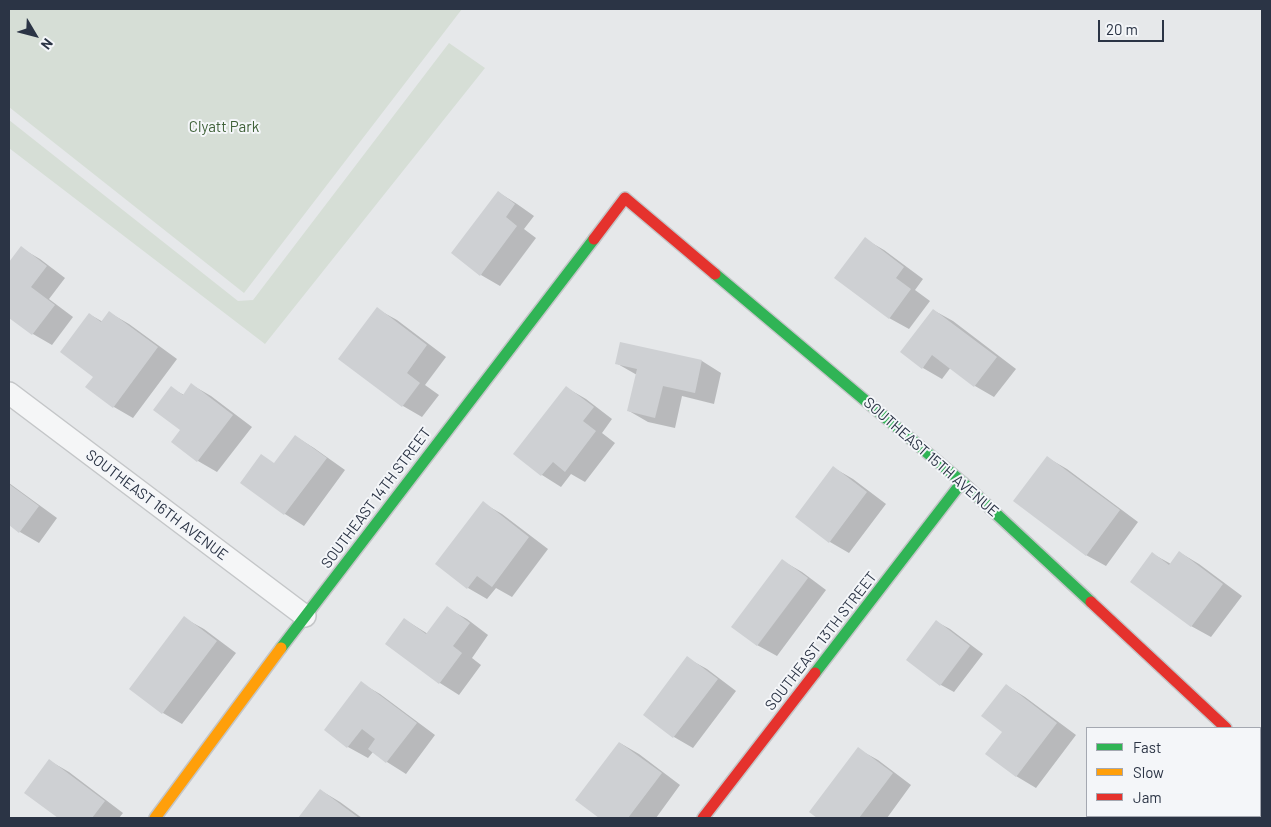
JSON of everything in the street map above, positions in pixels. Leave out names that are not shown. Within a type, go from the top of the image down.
[{"type":"street","name":"SOUTHEAST 15TH AVENUE","points":[[625,198],[962,482],[1225,727]]},
{"type":"street","name":"SOUTHEAST 14TH STREET","points":[[155,818],[305,616],[625,198]]},
{"type":"street","name":"SOUTHEAST 16TH AVENUE","points":[[9,393],[305,616]]},
{"type":"street","name":"SOUTHEAST 13TH STREET","points":[[703,818],[962,482]]},
{"type":"green space","name":"Clyatt Park","points":[[9,9],[462,9],[244,293],[9,107]]},
{"type":"green space","points":[[449,43],[485,68],[265,344],[9,148],[9,120],[238,301],[253,300]]},
{"type":"building","points":[[498,191],[515,204],[506,217],[517,226],[480,276],[451,253]]},
{"type":"building","points":[[865,237],[904,267],[896,278],[911,289],[889,319],[834,278]]},
{"type":"building","points":[[21,246],[47,266],[31,287],[55,305],[32,335],[9,318],[9,262]]},
{"type":"building","points":[[377,307],[427,345],[407,373],[420,383],[402,407],[338,359]]},
{"type":"building","points":[[933,309],[997,357],[974,387],[932,355],[922,369],[900,352]]},
{"type":"building","points":[[109,311],[158,347],[113,408],[85,387],[93,377],[60,352],[89,313],[101,322]]},
{"type":"building","points":[[620,342],[702,360],[695,393],[663,386],[655,418],[627,411],[637,369],[615,364]]},
{"type":"building","points":[[191,383],[233,415],[197,462],[171,442],[180,430],[153,410],[171,386],[183,395]]},
{"type":"building","points":[[566,386],[594,407],[583,421],[596,431],[565,472],[553,462],[541,476],[513,454]]},
{"type":"building","points":[[295,435],[327,458],[284,515],[240,483],[261,454],[274,463]]},
{"type":"building","points":[[1047,456],[1120,510],[1086,556],[1013,501]]},
{"type":"building","points":[[833,466],[867,492],[829,543],[795,517]]},
{"type":"building","points":[[9,484],[39,506],[19,533],[9,525]]},
{"type":"building","points":[[483,501],[529,537],[492,587],[477,576],[467,589],[435,564]]},
{"type":"building","points":[[1179,551],[1223,584],[1191,627],[1130,582],[1152,552],[1169,565]]},
{"type":"building","points":[[782,559],[808,578],[757,646],[731,627]]},
{"type":"building","points":[[447,606],[470,623],[453,646],[462,653],[439,684],[385,644],[404,618],[426,634]]},
{"type":"building","points":[[184,616],[217,641],[162,714],[129,689]]},
{"type":"building","points":[[936,620],[970,646],[940,686],[906,660]]},
{"type":"building","points":[[687,656],[718,679],[673,738],[643,715]]},
{"type":"building","points":[[361,681],[417,723],[386,763],[368,749],[375,739],[362,729],[347,748],[324,730]]},
{"type":"building","points":[[1006,684],[1057,723],[1016,777],[985,754],[1002,732],[981,716]]},
{"type":"building","points":[[619,742],[662,773],[628,818],[599,818],[575,800]]},
{"type":"building","points":[[858,747],[893,773],[859,818],[817,818],[809,812]]},
{"type":"building","points":[[49,759],[105,801],[92,818],[58,818],[24,793]]},
{"type":"building","points":[[320,789],[359,818],[298,818]]},
{"type":"building","points":[[1160,817],[1222,818],[1162,818]]},
{"type":"traffic: fast","points":[[281,648],[594,239]]},
{"type":"traffic: fast","points":[[715,274],[962,482],[1091,602]]},
{"type":"traffic: fast","points":[[815,673],[962,482]]},
{"type":"traffic: slow","points":[[155,818],[281,648]]},
{"type":"traffic: jam","points":[[594,239],[625,198],[715,274]]},
{"type":"traffic: jam","points":[[1091,602],[1225,727]]},
{"type":"traffic: jam","points":[[703,818],[815,673]]}]
